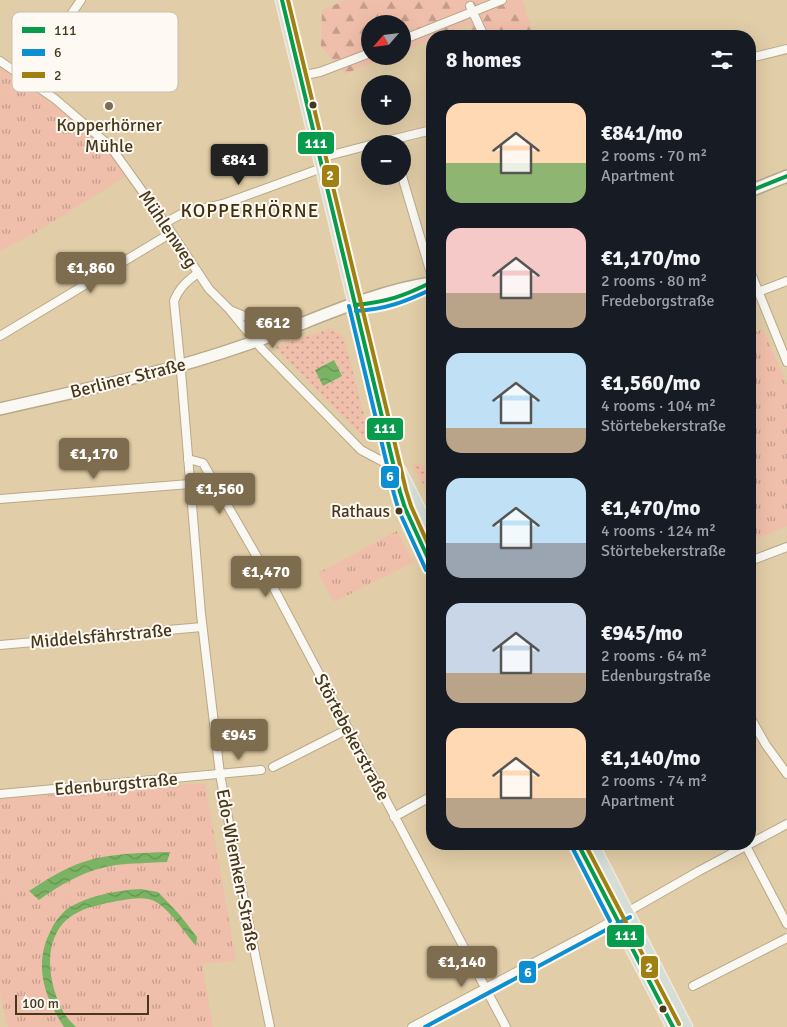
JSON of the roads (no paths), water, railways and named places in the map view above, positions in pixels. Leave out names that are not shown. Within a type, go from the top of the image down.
[{"type":"main road","points":[[282,0],[393,467],[400,492],[426,523]]},
{"type":"main road","points":[[756,189],[787,176]]},
{"type":"main road","name":"Berliner Straße","points":[[0,409],[181,365],[255,342],[355,305],[379,303],[408,294],[426,284]]},
{"type":"main road","points":[[389,450],[426,523],[423,548],[426,554]]},
{"type":"main road","points":[[582,850],[622,915],[686,1027]]},
{"type":"main road","points":[[595,850],[673,1027]]},
{"type":"street","points":[[73,12],[81,0]]},
{"type":"street","points":[[411,36],[471,8],[502,0]]},
{"type":"street","points":[[471,8],[481,30]]},
{"type":"street","points":[[756,57],[787,49]]},
{"type":"street","points":[[300,76],[320,72],[361,56]]},
{"type":"street","name":"Mühlenweg","points":[[0,61],[12,69]]},
{"type":"street","name":"Mühlenweg","points":[[43,92],[82,121],[110,146],[209,288],[229,309],[255,342],[361,450],[393,467]]},
{"type":"street","points":[[411,136],[426,132]]},
{"type":"street","points":[[165,223],[183,213],[223,204],[312,171],[321,163],[361,148]]},
{"type":"street","points":[[405,185],[426,260]]},
{"type":"street","points":[[0,336],[172,233]]},
{"type":"street","name":"Edo-Wiemken-Straße","points":[[198,273],[177,292],[174,301],[202,627],[220,774],[270,1027]]},
{"type":"street","points":[[758,292],[787,281]]},
{"type":"street","points":[[756,287],[787,362]]},
{"type":"street","points":[[229,309],[281,331]]},
{"type":"street","name":"Störtebekerstraße","points":[[188,459],[203,462],[260,562],[506,1027]]},
{"type":"street","points":[[0,499],[190,484]]},
{"type":"street","points":[[423,548],[426,523]]},
{"type":"street","points":[[756,559],[787,547]]},
{"type":"street","name":"Middelsfährstraße","points":[[0,645],[202,627]]},
{"type":"street","points":[[756,728],[787,774]]},
{"type":"street","points":[[273,767],[348,729]]},
{"type":"street","name":"Edenburgstraße","points":[[0,794],[261,770]]},
{"type":"street","points":[[394,817],[426,799]]},
{"type":"street","points":[[756,841],[787,824]]},
{"type":"street","points":[[412,1027],[622,915],[739,850]]},
{"type":"street","points":[[748,850],[787,924]]},
{"type":"street","points":[[693,986],[787,938]]},
{"type":"water","points":[[334,360],[342,376],[323,386],[315,370]]},
{"type":"water","points":[[170,852],[167,862],[116,865],[85,873],[39,900],[29,891],[62,871],[93,859],[126,854]]},
{"type":"water","points":[[141,889],[158,892],[197,937],[196,946],[168,912],[158,903],[148,899],[106,903],[73,915],[63,924],[56,935],[50,961],[51,975],[58,1001],[65,1015],[76,1027],[64,1027],[51,1004],[43,980],[43,955],[52,927],[67,909],[75,904],[113,892]]},
{"type":"place","name":"Kopperhörner Mühle","points":[[109,106]]},
{"type":"place","name":"Rathaus","points":[[399,511]]},
{"type":"district","name":"KOPPERHÖRNE","points":[[250,210]]}]
